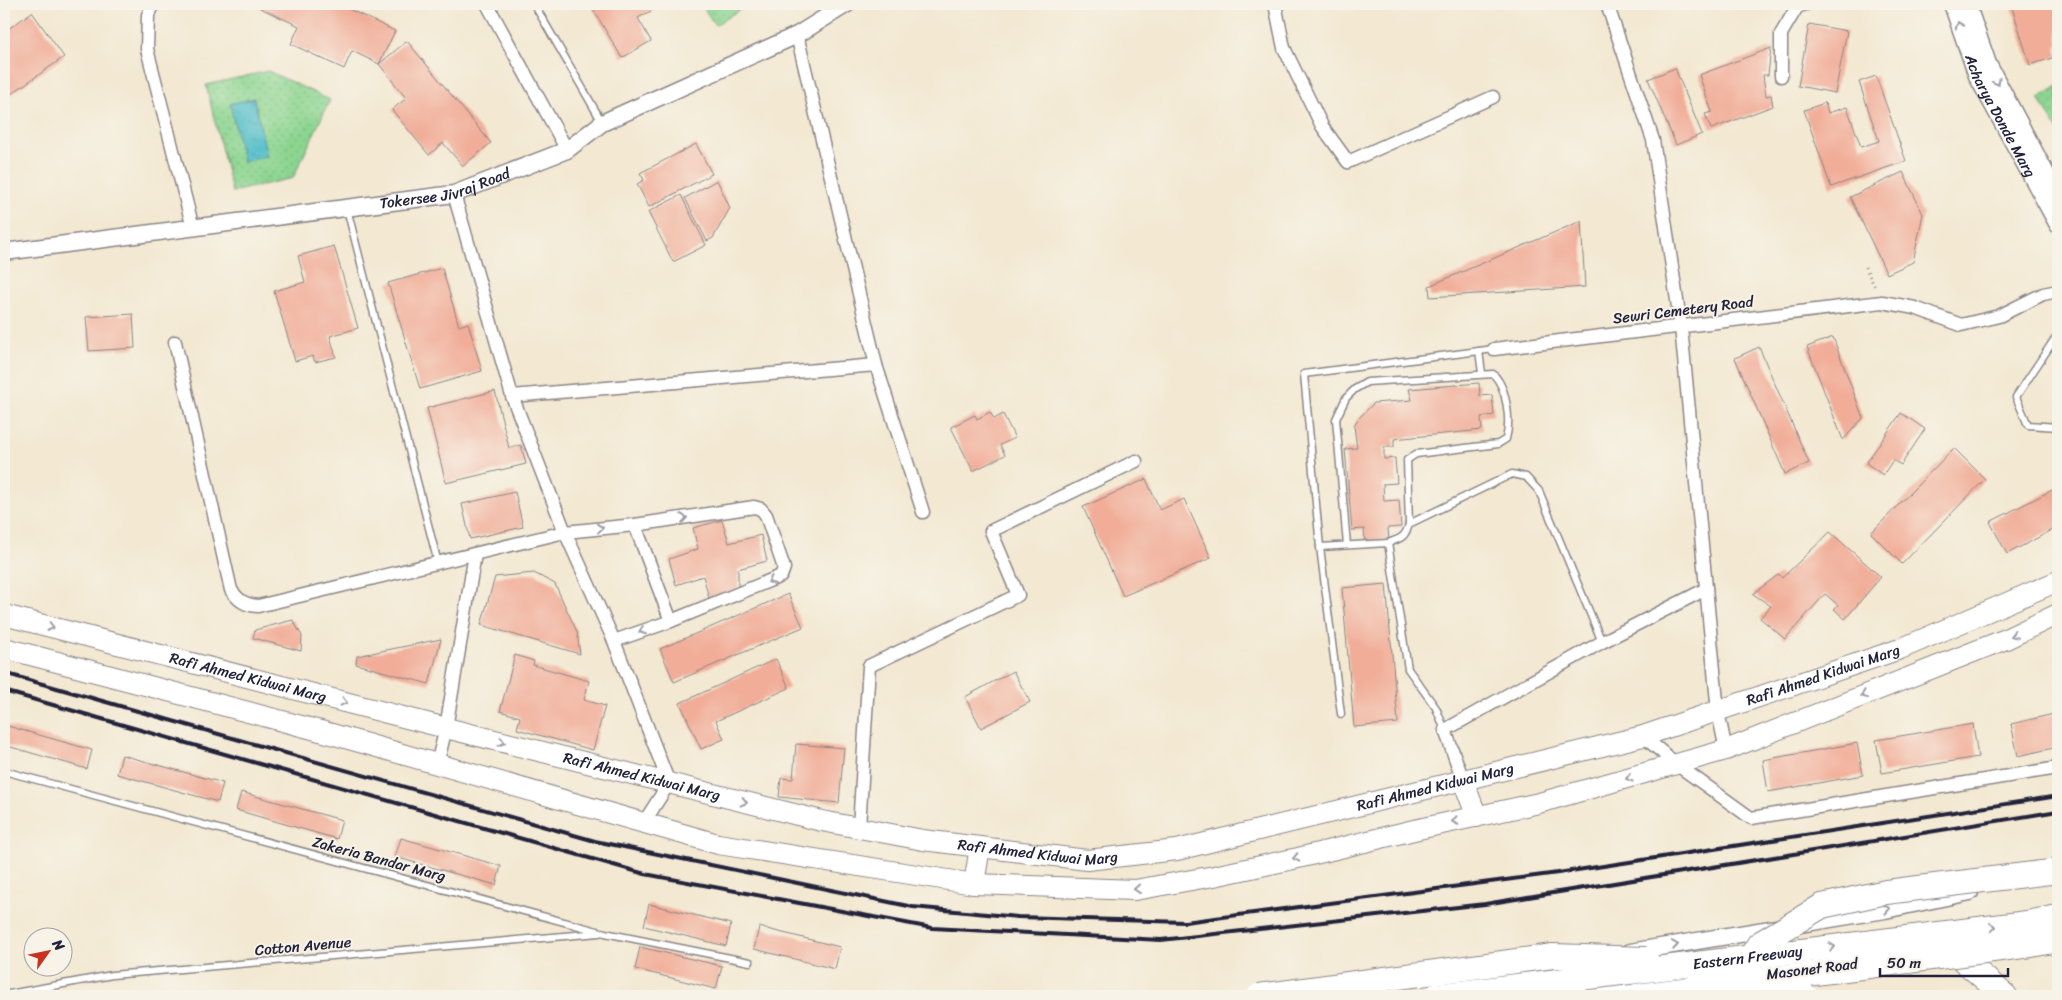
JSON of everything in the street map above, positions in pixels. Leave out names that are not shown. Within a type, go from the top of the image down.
[{"type":"highway","points":[[1726,996],[1759,944],[1822,906],[1886,892],[2058,872]]},
{"type":"highway","name":"Eastern Freeway","points":[[1436,996],[2018,924],[2058,917]]},
{"type":"highway","name":"Eastern Freeway","points":[[1637,996],[2058,940]]},
{"type":"highway","points":[[1953,951],[2006,996]]},
{"type":"highway","points":[[1259,996],[1553,956],[1639,958],[1785,988],[1805,996]]},
{"type":"main road","name":"Rafi Ahmed Kidwai Marg","points":[[4,615],[446,728],[822,821],[923,840],[1087,860],[1178,850],[1643,736],[1900,649],[2058,581]]},
{"type":"main road","points":[[4,648],[318,730],[642,824],[718,844],[974,884],[1135,890],[1214,876],[1539,804],[1726,750],[2006,639],[2058,614]]},
{"type":"main road","points":[[1463,780],[1477,817]]},
{"type":"main road","points":[[974,884],[980,847]]},
{"type":"street","points":[[153,4],[148,15],[147,49],[193,228]]},
{"type":"street","points":[[487,4],[567,150]]},
{"type":"street","name":"Tokersee Jivraj Road","points":[[4,252],[454,194],[567,150],[602,123],[797,35],[847,4]]},
{"type":"street","points":[[1275,4],[1284,48],[1322,126],[1348,162],[1493,98]]},
{"type":"street","points":[[1607,4],[1653,140],[1681,327],[1718,712],[1726,750]]},
{"type":"street","points":[[1782,76],[1781,34],[1797,7],[1806,4]]},
{"type":"street","name":"Acharya Donde Marg","points":[[1952,4],[1977,76],[2058,225]]},
{"type":"street","name":"Acharya Donde Marg","points":[[1967,4],[1988,64],[2058,196]]},
{"type":"street","points":[[797,35],[876,366],[923,512]]},
{"type":"street","points":[[454,194],[512,396],[565,532],[614,641],[669,783],[642,824]]},
{"type":"street","name":"Sewri Cemetery Road","points":[[1494,350],[1882,302],[1915,308],[1960,325],[1998,316],[2043,294],[2058,291]]},
{"type":"street","points":[[175,342],[231,590],[238,600],[247,605],[258,606],[565,532],[635,525],[754,507],[760,509],[766,515],[784,568],[782,576],[671,621],[614,641]]},
{"type":"street","points":[[512,396],[876,366]]},
{"type":"street","points":[[859,828],[869,666],[1018,595],[991,531],[1136,461]]},
{"type":"street","points":[[635,525],[671,621]]},
{"type":"street","points":[[437,764],[446,728],[475,554]]},
{"type":"street","points":[[1463,780],[1445,730],[1602,642],[1706,589]]},
{"type":"street","points":[[1643,736],[1676,764],[1751,818],[2058,768]]},
{"type":"street","points":[[1336,996],[1500,975],[1885,910],[2058,872]]},
{"type":"street","name":"Masonet Road","points":[[1595,996],[1691,991],[2058,936]]},
{"type":"street","points":[[1583,961],[1595,996]]},
{"type":"street","points":[[1500,975],[1506,996]]},
{"type":"lane","points":[[534,4],[602,123]]},
{"type":"lane","points":[[347,208],[438,563]]},
{"type":"lane","points":[[2058,334],[2016,397],[2028,425],[2058,427]]},
{"type":"lane","name":"Sewri Cemetery Road","points":[[1320,547],[1304,374],[1494,350]]},
{"type":"lane","points":[[1479,351],[1482,373]]},
{"type":"lane","points":[[1341,714],[1320,547],[1388,544],[1401,539],[1406,534],[1409,524],[1407,460],[1416,454],[1498,444],[1506,439],[1509,430],[1504,388],[1493,374],[1482,373],[1367,382],[1355,389],[1346,398],[1336,419],[1347,545]]},
{"type":"lane","points":[[1409,524],[1512,474],[1526,477],[1539,491],[1602,642]]},
{"type":"lane","points":[[1388,544],[1408,669],[1436,708],[1445,730]]},
{"type":"lane","name":"Zakeria Bandar Marg","points":[[4,771],[605,933],[750,962]]},
{"type":"lane","name":"Cotton Avenue","points":[[4,995],[112,975],[605,933]]},
{"type":"path","points":[[1865,268],[1882,302]]},
{"type":"green space","points":[[701,4],[749,4],[715,25]]},
{"type":"green space","points":[[268,71],[330,100],[293,178],[232,192],[206,85]]},
{"type":"green space","points":[[2058,86],[2058,131],[2039,98]]},
{"type":"water","points":[[254,98],[267,156],[243,162],[230,104]]},
{"type":"building","points":[[262,4],[338,4],[395,31],[379,64],[352,51],[344,69],[291,44],[299,26],[260,8]]},
{"type":"building","points":[[590,4],[664,4],[638,18],[651,41],[622,58]]},
{"type":"building","points":[[2011,4],[2058,4],[2058,45],[2056,46],[2058,56],[2030,65]]},
{"type":"building","points":[[32,12],[64,57],[4,99],[4,32]]},
{"type":"building","points":[[1809,24],[1847,31],[1835,93],[1798,86]]},
{"type":"building","points":[[407,41],[491,143],[463,166],[443,143],[429,155],[392,110],[406,98],[379,64]]},
{"type":"building","points":[[1771,48],[1768,75],[1763,75],[1766,96],[1771,95],[1773,106],[1711,129],[1705,114],[1712,112],[1699,75]]},
{"type":"building","points":[[1675,68],[1702,134],[1676,145],[1648,79]]},
{"type":"building","points":[[1876,76],[1906,161],[1831,187],[1804,110],[1825,103],[1828,113],[1847,107],[1861,147],[1879,141],[1859,82]]},
{"type":"building","points":[[696,144],[712,174],[649,207],[637,184],[644,180],[640,173]]},
{"type":"building","points":[[1903,172],[1923,214],[1913,262],[1887,274],[1850,197]]},
{"type":"building","points":[[717,180],[730,208],[713,238],[707,241],[685,198]]},
{"type":"building","points":[[681,195],[706,245],[673,262],[648,212]]},
{"type":"building","points":[[1581,221],[1585,287],[1430,297],[1429,286]]},
{"type":"building","points":[[334,246],[358,328],[330,336],[336,357],[315,362],[313,356],[295,361],[274,291],[305,282],[298,256]]},
{"type":"building","points":[[442,268],[459,326],[468,323],[482,371],[420,389],[388,283]]},
{"type":"building","points":[[133,314],[135,348],[89,351],[86,317]]},
{"type":"building","points":[[1833,337],[1863,418],[1843,440],[1807,347]]},
{"type":"building","points":[[1759,347],[1809,463],[1785,474],[1735,358]]},
{"type":"building","points":[[1479,383],[1480,396],[1492,395],[1494,415],[1481,417],[1482,430],[1394,439],[1394,447],[1384,447],[1384,459],[1395,458],[1397,483],[1383,484],[1384,501],[1399,500],[1401,527],[1388,528],[1389,540],[1365,542],[1364,529],[1352,530],[1345,449],[1357,448],[1354,426],[1357,420],[1374,403],[1412,400],[1409,389]]},
{"type":"building","points":[[495,391],[509,448],[521,445],[526,464],[446,483],[427,408]]},
{"type":"building","points":[[990,412],[994,419],[1003,414],[1015,438],[1000,445],[1005,455],[973,471],[951,427],[975,415],[977,419]]},
{"type":"building","points":[[1901,413],[1925,429],[1901,465],[1893,460],[1883,475],[1866,463]]},
{"type":"building","points":[[1954,448],[1985,479],[1902,564],[1871,533]]},
{"type":"building","points":[[1146,479],[1160,510],[1184,499],[1211,558],[1123,596],[1083,507]]},
{"type":"building","points":[[2058,487],[2058,527],[2007,554],[1990,522]]},
{"type":"building","points":[[515,492],[523,527],[470,539],[462,504]]},
{"type":"building","points":[[722,520],[729,543],[761,535],[767,561],[738,569],[738,589],[709,598],[703,576],[676,585],[669,559],[698,549],[693,528]]},
{"type":"building","points":[[1830,532],[1881,577],[1845,619],[1834,609],[1838,605],[1825,594],[1785,639],[1760,618],[1771,606],[1753,594],[1779,574],[1782,578]]},
{"type":"building","points":[[534,573],[555,584],[577,632],[580,654],[481,625],[495,577]]},
{"type":"building","points":[[1386,584],[1398,723],[1354,727],[1342,588]]},
{"type":"building","points":[[788,594],[803,627],[674,682],[660,649]]},
{"type":"building","points":[[293,620],[302,636],[301,651],[253,638],[255,630]]},
{"type":"building","points":[[441,639],[429,684],[356,664],[357,656]]},
{"type":"building","points":[[515,655],[534,661],[533,665],[589,681],[584,700],[605,706],[593,750],[517,729],[520,717],[500,711]]},
{"type":"building","points":[[776,659],[789,688],[716,721],[724,739],[701,749],[680,703]]},
{"type":"building","points":[[1013,671],[1030,702],[981,728],[965,697]]},
{"type":"building","points":[[2058,713],[2058,747],[2018,756],[2011,724]]},
{"type":"building","points":[[1973,724],[1978,757],[1882,773],[1876,740]]},
{"type":"building","points":[[4,725],[92,750],[87,769],[4,745]]},
{"type":"building","points":[[1857,743],[1863,775],[1768,792],[1763,760]]},
{"type":"building","points":[[796,744],[844,748],[839,803],[779,797],[781,778],[793,779]]},
{"type":"building","points":[[122,755],[223,783],[218,802],[117,774]]},
{"type":"building","points":[[241,792],[342,820],[337,839],[236,810]]},
{"type":"building","points":[[401,838],[501,866],[496,885],[395,857]]},
{"type":"building","points":[[649,904],[731,924],[726,946],[644,926]]},
{"type":"building","points":[[759,927],[840,947],[835,969],[754,949]]},
{"type":"building","points":[[640,947],[722,966],[716,989],[635,969]]},
{"type":"railway","points":[[4,673],[595,841],[913,907],[1018,917],[1185,922],[1558,873],[2058,796]]},
{"type":"railway","points":[[4,691],[645,874],[932,928],[1161,940],[1485,904],[2058,811]]}]
